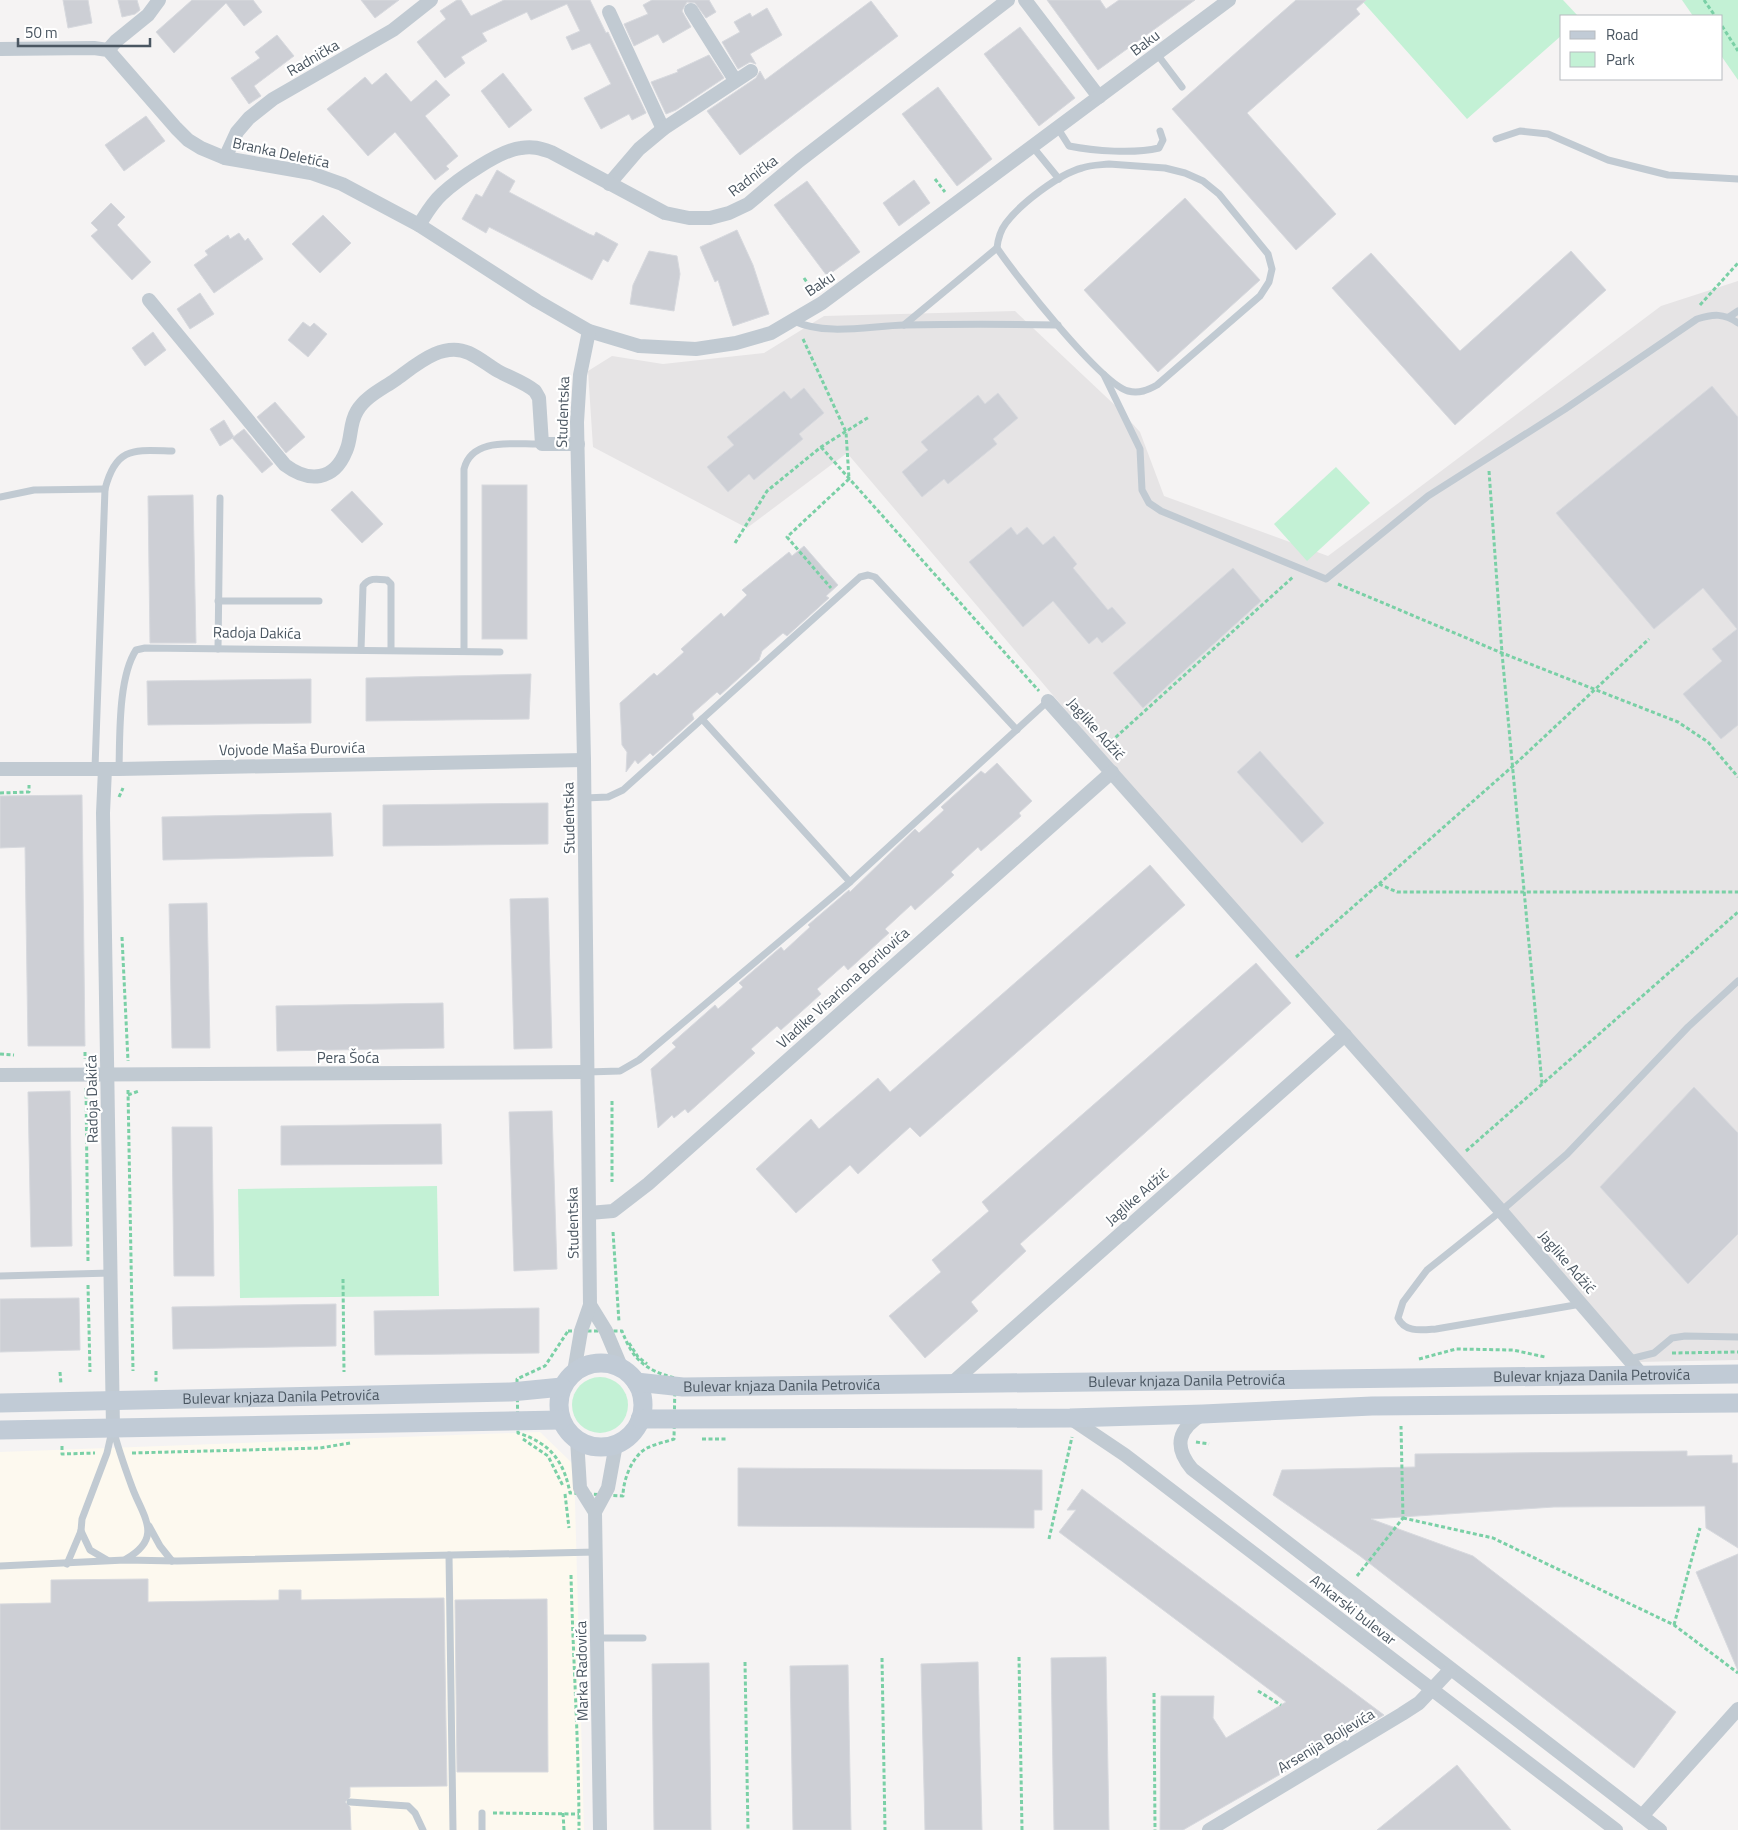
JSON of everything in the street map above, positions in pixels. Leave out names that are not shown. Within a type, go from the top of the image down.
[{"type":"main road","points":[[597,1363],[610,1364],[622,1368],[636,1382],[641,1394],[643,1407],[640,1419],[634,1430],[616,1444],[603,1447],[589,1445],[577,1439],[562,1420],[559,1403],[562,1387],[574,1372],[585,1366],[597,1363]]},
{"type":"main road","name":"Bulevar knjaza Danila Petrovića","points":[[636,1382],[683,1387],[1738,1374]]},
{"type":"main road","name":"Bulevar knjaza Danila Petrovića","points":[[0,1403],[511,1392],[562,1387]]},
{"type":"main road","name":"Bulevar knjaza Danila Petrovića","points":[[640,1419],[1071,1425],[1203,1414],[1372,1406],[1738,1403]]},
{"type":"main road","name":"Bulevar knjaza Danila Petrovića","points":[[0,1430],[562,1420]]},
{"type":"street","points":[[0,49],[100,48],[108,50],[116,40],[148,15],[160,0]]},
{"type":"street","name":"Radnička","points":[[225,158],[237,132],[250,118],[273,99],[393,30],[431,0]]},
{"type":"street","name":"Radnička","points":[[419,225],[430,206],[443,193],[496,156],[519,148],[535,147],[550,152],[665,213],[689,218],[710,218],[729,213],[748,204],[799,161],[1008,0]]},
{"type":"street","points":[[1025,0],[1100,97]]},
{"type":"street","name":"Baku","points":[[590,331],[639,346],[674,350],[736,343],[771,333],[794,321],[850,284],[1057,127],[1230,0]]},
{"type":"street","points":[[691,10],[735,80]]},
{"type":"street","points":[[609,12],[663,129]]},
{"type":"street","name":"Branka Deletića","points":[[108,50],[188,140],[225,158],[311,173],[342,184],[419,225],[537,301],[590,331]]},
{"type":"street","points":[[609,184],[639,149],[663,129],[751,71]]},
{"type":"street","points":[[149,300],[285,465],[299,475],[311,478],[325,474],[338,465],[347,450],[352,421],[364,401],[429,357],[444,350],[458,349],[470,353],[535,391],[539,398],[542,444],[578,444]]},
{"type":"street","name":"Studentska","points":[[574,1372],[581,1331],[590,1305],[585,798],[578,444],[580,375],[590,331]]},
{"type":"street","name":"Jaglike Adžić","points":[[1048,701],[1501,1211],[1643,1376]]},
{"type":"street","name":"Vojvode Maša Đurovića","points":[[0,770],[584,760]]},
{"type":"street","name":"Radoja Dakića","points":[[106,769],[103,813],[113,1428]]},
{"type":"street","name":"Vladike Visariona Borilovića","points":[[589,1213],[613,1211],[648,1184],[1112,772]]},
{"type":"street","name":"Jaglike Adžić","points":[[952,1383],[1345,1035]]},
{"type":"street","name":"Pera Šoća","points":[[0,1075],[587,1072]]},
{"type":"street","points":[[590,1305],[606,1331],[622,1368]]},
{"type":"street","name":"Ankarski bulevar","points":[[1203,1414],[1192,1421],[1185,1429],[1181,1439],[1184,1460],[1192,1469],[1450,1670],[1660,1830]]},
{"type":"street","name":"Ankarski bulevar","points":[[1071,1425],[1125,1455],[1431,1691],[1616,1830]]},
{"type":"street","points":[[577,1439],[580,1488],[595,1512]]},
{"type":"street","name":"Marka Radovića","points":[[600,1830],[595,1512],[608,1488],[616,1444]]},
{"type":"street","name":"Arsenija Boljevića","points":[[1209,1830],[1402,1714],[1431,1691],[1450,1670]]},
{"type":"street","points":[[1642,1816],[1738,1709]]},
{"type":"lane","points":[[1158,54],[1182,87]]},
{"type":"lane","points":[[1057,127],[1069,146],[1086,149],[1148,150],[1158,148],[1163,140],[1160,131]]},
{"type":"lane","points":[[1496,139],[1520,131],[1548,134],[1608,160],[1668,175],[1738,179]]},
{"type":"lane","points":[[1032,146],[1059,179]]},
{"type":"lane","points":[[904,325],[996,248],[999,235],[1007,222],[1020,208],[1059,179],[1082,167],[1109,164],[1166,168],[1185,173],[1203,182],[1219,194],[1268,254],[1272,269],[1269,282],[1260,296],[1157,385],[1143,392],[1128,391],[1117,386],[1104,375],[1058,325],[996,248]]},
{"type":"lane","points":[[1729,317],[1738,311]]},
{"type":"lane","points":[[1104,375],[1140,449],[1142,490],[1149,503],[1161,511],[1326,578],[1428,496],[1697,319],[1714,314],[1729,317],[1738,323]]},
{"type":"lane","points":[[794,321],[806,326],[824,328],[904,325],[1058,325]]},
{"type":"lane","points":[[464,650],[464,468],[466,460],[476,449],[487,446],[542,444]]},
{"type":"lane","points":[[106,769],[104,489],[109,470],[119,457],[137,450],[172,451]]},
{"type":"lane","points":[[0,497],[34,490],[104,489]]},
{"type":"lane","points":[[218,649],[220,498]]},
{"type":"lane","points":[[585,798],[608,797],[622,790],[860,577],[868,574],[875,577],[1017,730]]},
{"type":"lane","points":[[361,650],[363,586],[368,580],[376,579],[387,580],[390,584],[390,650]]},
{"type":"lane","points":[[218,601],[319,601]]},
{"type":"lane","name":"Radoja Dakića","points":[[106,769],[126,680],[132,657],[136,650],[144,648],[464,650],[500,652]]},
{"type":"lane","points":[[587,1072],[620,1071],[633,1064],[850,882],[1048,701]]},
{"type":"lane","points":[[702,719],[850,882]]},
{"type":"lane","points":[[1581,1304],[1436,1329],[1418,1330],[1406,1328],[1400,1323],[1398,1312],[1415,1283],[1427,1270],[1501,1211],[1567,1154],[1688,1027],[1738,980]]},
{"type":"lane","points":[[0,1276],[111,1273]]},
{"type":"lane","points":[[1630,1359],[1654,1353],[1672,1338],[1685,1336],[1738,1337]]},
{"type":"lane","points":[[113,1428],[119,1453],[148,1525],[160,1546],[172,1561]]},
{"type":"lane","points":[[68,1564],[81,1531],[82,1519],[107,1453],[113,1428]]},
{"type":"lane","points":[[125,1560],[143,1545],[148,1525]]},
{"type":"lane","points":[[81,1531],[90,1550],[109,1561]]},
{"type":"lane","points":[[0,1566],[125,1560],[172,1561],[596,1552]]},
{"type":"lane","points":[[449,1555],[453,1780],[452,1830]]},
{"type":"lane","points":[[597,1638],[642,1638]]},
{"type":"lane","points":[[350,1802],[408,1806],[415,1812],[423,1830]]},
{"type":"lane","points":[[482,1814],[482,1830]]},
{"type":"path","points":[[1704,0],[1714,15]]},
{"type":"path","points":[[1723,28],[1738,51]]},
{"type":"path","points":[[1686,327],[1698,308],[1738,263]]},
{"type":"path","points":[[804,278],[814,293]]},
{"type":"path","points":[[803,339],[846,432],[849,479],[787,537],[838,597]]},
{"type":"path","points":[[735,543],[768,491],[821,447],[869,417]]},
{"type":"path","name":"Jaglike Adžić","points":[[821,447],[1048,701]]},
{"type":"path","points":[[1488,458],[1502,652],[1542,1084]]},
{"type":"path","points":[[1097,754],[1302,569]]},
{"type":"path","points":[[1326,578],[1502,652],[1678,722],[1708,742],[1738,778]]},
{"type":"path","points":[[1284,968],[1513,766],[1649,639]]},
{"type":"path","points":[[0,793],[30,792],[29,784]]},
{"type":"path","points":[[1379,884],[1397,892],[1738,892]]},
{"type":"path","points":[[1456,1160],[1738,912]]},
{"type":"path","points":[[85,1052],[90,1372]]},
{"type":"path","points":[[0,1054],[14,1055]]},
{"type":"path","points":[[128,1095],[133,1371]]},
{"type":"path","points":[[612,1101],[612,1182]]},
{"type":"path","points":[[613,1232],[620,1324],[638,1357],[650,1366],[675,1376],[648,1369],[636,1359],[622,1331]]},
{"type":"path","points":[[343,1279],[344,1372]]},
{"type":"path","points":[[517,1379],[545,1366],[568,1331]]},
{"type":"path","points":[[1654,1353],[1738,1352]]},
{"type":"path","points":[[1049,1539],[1071,1425]]},
{"type":"path","points":[[1357,1576],[1403,1518],[1401,1426]]},
{"type":"path","points":[[518,1433],[537,1439],[553,1452],[568,1480],[570,1493]]},
{"type":"path","points":[[515,1437],[533,1444],[548,1456],[564,1488],[568,1528]]},
{"type":"path","points":[[623,1496],[624,1481],[635,1461],[646,1449],[674,1439]]},
{"type":"path","points":[[1193,1441],[1209,1444]]},
{"type":"path","points":[[119,1453],[320,1448],[358,1442]]},
{"type":"path","points":[[62,1454],[107,1453]]},
{"type":"path","points":[[1403,1518],[1493,1538],[1674,1625],[1738,1673]]},
{"type":"path","points":[[1674,1625],[1700,1528]]},
{"type":"path","points":[[571,1575],[579,1830]]},
{"type":"path","points":[[1019,1657],[1022,1830]]},
{"type":"path","points":[[882,1658],[885,1830]]},
{"type":"path","points":[[745,1662],[748,1830]]},
{"type":"path","points":[[1258,1691],[1281,1705]]},
{"type":"path","points":[[1154,1693],[1155,1830]]},
{"type":"path","points":[[563,1813],[564,1830]]},
{"type":"path","points":[[482,1814],[579,1814]]},
{"type":"shaded area","points":[[1738,281],[1738,1360],[1638,1362],[1131,787],[847,453],[747,528],[593,447],[588,371],[612,356],[663,364],[764,353],[824,316],[1015,311],[1120,410],[1140,432],[1164,496],[1328,556],[1661,306]]},
{"type":"shaded area","points":[[540,1432],[574,1465],[584,1830],[0,1830],[0,1452]]},
{"type":"green space","points":[[1366,0],[1563,0],[1577,15],[1560,15],[1560,37],[1467,119],[1363,2]]},
{"type":"green space","points":[[1682,0],[1738,0],[1738,80],[1723,58],[1723,15],[1692,15]]},
{"type":"green space","points":[[1336,467],[1370,503],[1307,561],[1274,524]]},
{"type":"green space","points":[[437,1186],[439,1296],[240,1298],[238,1189]]},
{"type":"green space","points":[[595,1377],[605,1377],[620,1385],[626,1394],[628,1405],[626,1416],[620,1425],[605,1433],[595,1433],[584,1428],[577,1421],[572,1410],[572,1400],[577,1389],[584,1382]]},
{"type":"building","points":[[63,0],[88,0],[92,23],[68,28]]},
{"type":"building","points":[[118,0],[137,0],[140,10],[135,14],[122,17]]},
{"type":"building","points":[[192,0],[253,0],[262,12],[244,26],[226,3],[174,53],[156,32]]},
{"type":"building","points":[[361,0],[399,0],[375,18]]},
{"type":"building","points":[[457,0],[461,0],[471,16],[504,0],[590,0],[606,33],[608,32],[646,113],[632,120],[629,114],[601,129],[584,98],[611,84],[590,43],[572,50],[566,37],[580,31],[567,4],[531,20],[527,12],[482,33],[487,41],[461,57],[465,63],[445,78],[417,42],[446,19],[440,11]]},
{"type":"building","points":[[652,0],[709,0],[716,12],[706,18],[695,3],[687,2],[682,11],[691,27],[663,43],[658,34],[634,46],[624,24],[648,14],[643,5]]},
{"type":"building","points":[[1047,0],[1100,0],[1106,9],[1119,0],[1195,0],[1098,70]]},
{"type":"building","points":[[1296,0],[1366,0],[1356,9],[1360,14],[1247,113],[1336,214],[1296,250],[1172,109]]},
{"type":"building","points":[[871,1],[898,36],[740,155],[707,111],[756,78],[760,71],[765,80]]},
{"type":"building","points":[[767,8],[782,35],[750,54],[756,64],[750,62],[738,69],[722,42],[740,32],[734,22],[750,13],[752,17]]},
{"type":"building","points":[[1020,27],[1075,98],[1039,126],[984,54]]},
{"type":"building","points":[[277,35],[294,56],[254,86],[261,96],[249,104],[231,78],[260,58],[255,52]]},
{"type":"building","points":[[709,55],[724,78],[676,110],[666,114],[651,82],[678,72],[677,70]]},
{"type":"building","points":[[386,73],[411,102],[436,80],[450,95],[425,116],[458,156],[446,166],[449,169],[435,180],[395,132],[368,156],[327,109],[365,77],[372,85]]},
{"type":"building","points":[[503,73],[532,110],[509,128],[481,91]]},
{"type":"building","points":[[938,87],[992,159],[957,186],[902,114]]},
{"type":"building","points":[[146,116],[165,141],[124,171],[105,145]]},
{"type":"building","points":[[497,170],[515,181],[509,192],[589,234],[594,236],[596,232],[618,244],[608,262],[603,259],[592,280],[489,227],[486,233],[462,219],[476,194],[482,197]]},
{"type":"building","points":[[914,180],[930,203],[899,226],[883,203]]},
{"type":"building","points":[[807,181],[860,252],[827,276],[774,205]]},
{"type":"building","points":[[1185,198],[1260,280],[1158,372],[1084,290]]},
{"type":"building","points":[[111,203],[125,217],[117,225],[151,262],[132,280],[91,236],[98,230],[91,223]]},
{"type":"building","points":[[323,215],[351,243],[320,273],[292,244]]},
{"type":"building","points":[[737,230],[753,265],[769,314],[733,326],[718,280],[715,282],[700,247]]},
{"type":"building","points":[[239,233],[245,241],[248,238],[263,259],[214,293],[194,265],[208,255],[205,251],[228,235],[230,239]]},
{"type":"building","points":[[649,251],[677,256],[680,274],[674,311],[630,304],[633,285]]},
{"type":"building","points":[[1571,251],[1606,290],[1455,425],[1332,288],[1371,253],[1460,351]]},
{"type":"building","points":[[200,293],[214,314],[190,329],[177,309]]},
{"type":"building","points":[[303,322],[310,327],[314,323],[327,334],[308,357],[288,340]]},
{"type":"building","points":[[153,332],[166,350],[145,366],[132,348]]},
{"type":"building","points":[[1712,386],[1738,417],[1738,725],[1721,739],[1683,694],[1722,661],[1712,649],[1737,629],[1703,588],[1654,629],[1556,513]]},
{"type":"building","points":[[804,388],[824,413],[799,434],[803,439],[754,480],[749,474],[728,492],[707,467],[734,445],[727,437],[784,391],[791,399]]},
{"type":"building","points":[[998,393],[1018,418],[993,439],[997,444],[948,484],[944,479],[922,497],[902,472],[928,450],[921,442],[978,395],[985,404]]},
{"type":"building","points":[[275,402],[305,437],[286,453],[257,417]]},
{"type":"building","points":[[224,420],[234,437],[220,446],[210,429]]},
{"type":"building","points":[[244,429],[273,464],[262,473],[232,438]]},
{"type":"building","points":[[482,485],[527,485],[527,639],[482,639]]},
{"type":"building","points":[[352,491],[383,524],[362,543],[331,510]]},
{"type":"building","points":[[193,495],[196,643],[150,643],[148,496]]},
{"type":"building","points":[[1011,527],[1017,535],[1027,527],[1043,545],[1054,536],[1077,564],[1073,568],[1108,610],[1112,607],[1126,623],[1102,643],[1097,637],[1089,644],[1053,601],[1023,627],[969,562]]},
{"type":"building","points":[[804,546],[838,585],[826,596],[829,598],[787,636],[783,633],[762,651],[759,660],[720,695],[717,692],[692,714],[694,719],[653,756],[650,753],[638,764],[635,760],[626,772],[627,752],[622,745],[620,703],[654,673],[657,676],[684,652],[681,649],[721,613],[724,617],[747,595],[742,590],[789,552],[792,556]]},
{"type":"building","points":[[1233,568],[1261,601],[1143,708],[1113,673]]},
{"type":"building","points":[[531,674],[529,719],[366,721],[366,678]]},
{"type":"building","points":[[311,679],[311,723],[148,725],[147,681]]},
{"type":"building","points":[[1260,751],[1324,823],[1302,843],[1237,772]]},
{"type":"building","points":[[997,763],[1032,801],[1019,813],[1021,816],[981,851],[978,847],[951,872],[954,875],[915,910],[911,905],[885,929],[889,933],[848,970],[844,965],[817,989],[821,994],[781,1030],[777,1026],[751,1049],[755,1053],[688,1113],[685,1109],[674,1118],[672,1115],[658,1128],[651,1069],[676,1047],[672,1043],[715,1005],[718,1009],[743,987],[739,983],[781,947],[784,951],[810,927],[808,925],[849,890],[850,892],[915,829],[919,833],[944,810],[941,807],[981,771],[985,774]]},
{"type":"building","points":[[82,795],[85,1046],[28,1046],[25,847],[0,848],[0,796]]},
{"type":"building","points":[[548,803],[548,844],[383,846],[383,805]]},
{"type":"building","points":[[331,813],[333,856],[163,860],[162,817]]},
{"type":"building","points":[[1150,865],[1185,905],[920,1137],[910,1127],[858,1174],[850,1165],[796,1213],[756,1169],[811,1119],[819,1129],[878,1078],[890,1092]]},
{"type":"building","points":[[548,898],[552,1048],[514,1049],[510,899]]},
{"type":"building","points":[[207,903],[210,1048],[172,1048],[169,904]]},
{"type":"building","points":[[1256,963],[1291,1003],[1020,1244],[1026,1251],[971,1302],[978,1311],[925,1358],[889,1316],[941,1272],[932,1260],[989,1211],[982,1202]]},
{"type":"building","points":[[443,1003],[444,1048],[277,1051],[276,1006]]},
{"type":"building","points":[[1694,1087],[1738,1133],[1738,1234],[1688,1284],[1600,1187]]},
{"type":"building","points":[[70,1091],[72,1246],[31,1247],[28,1092]]},
{"type":"building","points":[[552,1111],[557,1269],[514,1271],[509,1112]]},
{"type":"building","points":[[441,1124],[442,1164],[281,1165],[281,1126]]},
{"type":"building","points":[[172,1127],[212,1127],[214,1276],[174,1276]]},
{"type":"building","points":[[79,1298],[80,1350],[0,1352],[0,1299]]},
{"type":"building","points":[[336,1304],[336,1346],[173,1349],[172,1307]]},
{"type":"building","points":[[539,1308],[539,1353],[375,1355],[374,1311]]},
{"type":"building","points":[[1687,1451],[1687,1456],[1732,1455],[1732,1463],[1738,1463],[1738,1548],[1706,1528],[1705,1506],[1554,1507],[1371,1519],[1473,1556],[1676,1712],[1634,1768],[1360,1556],[1273,1495],[1282,1470],[1415,1467],[1415,1454]]},
{"type":"building","points":[[738,1468],[1042,1470],[1042,1510],[1034,1510],[1034,1528],[738,1526]]},
{"type":"building","points":[[1082,1489],[1384,1715],[1183,1830],[1160,1830],[1161,1696],[1214,1696],[1213,1718],[1226,1738],[1286,1702],[1059,1532],[1076,1510],[1067,1510]]},
{"type":"building","points":[[1738,1554],[1738,1671],[1696,1572]]},
{"type":"building","points":[[148,1579],[148,1602],[279,1600],[279,1590],[301,1590],[301,1600],[444,1598],[447,1786],[350,1787],[350,1797],[345,1802],[350,1807],[351,1830],[0,1830],[0,1604],[51,1603],[51,1580]]},
{"type":"building","points":[[547,1599],[548,1772],[457,1772],[455,1600]]},
{"type":"building","points":[[1106,1657],[1109,1830],[1054,1830],[1051,1658]]},
{"type":"building","points":[[978,1662],[982,1830],[925,1830],[921,1664]]},
{"type":"building","points":[[709,1663],[711,1830],[654,1830],[652,1664]]},
{"type":"building","points":[[848,1665],[851,1830],[793,1830],[790,1666]]},
{"type":"building","points":[[1457,1765],[1511,1830],[1377,1830]]}]
